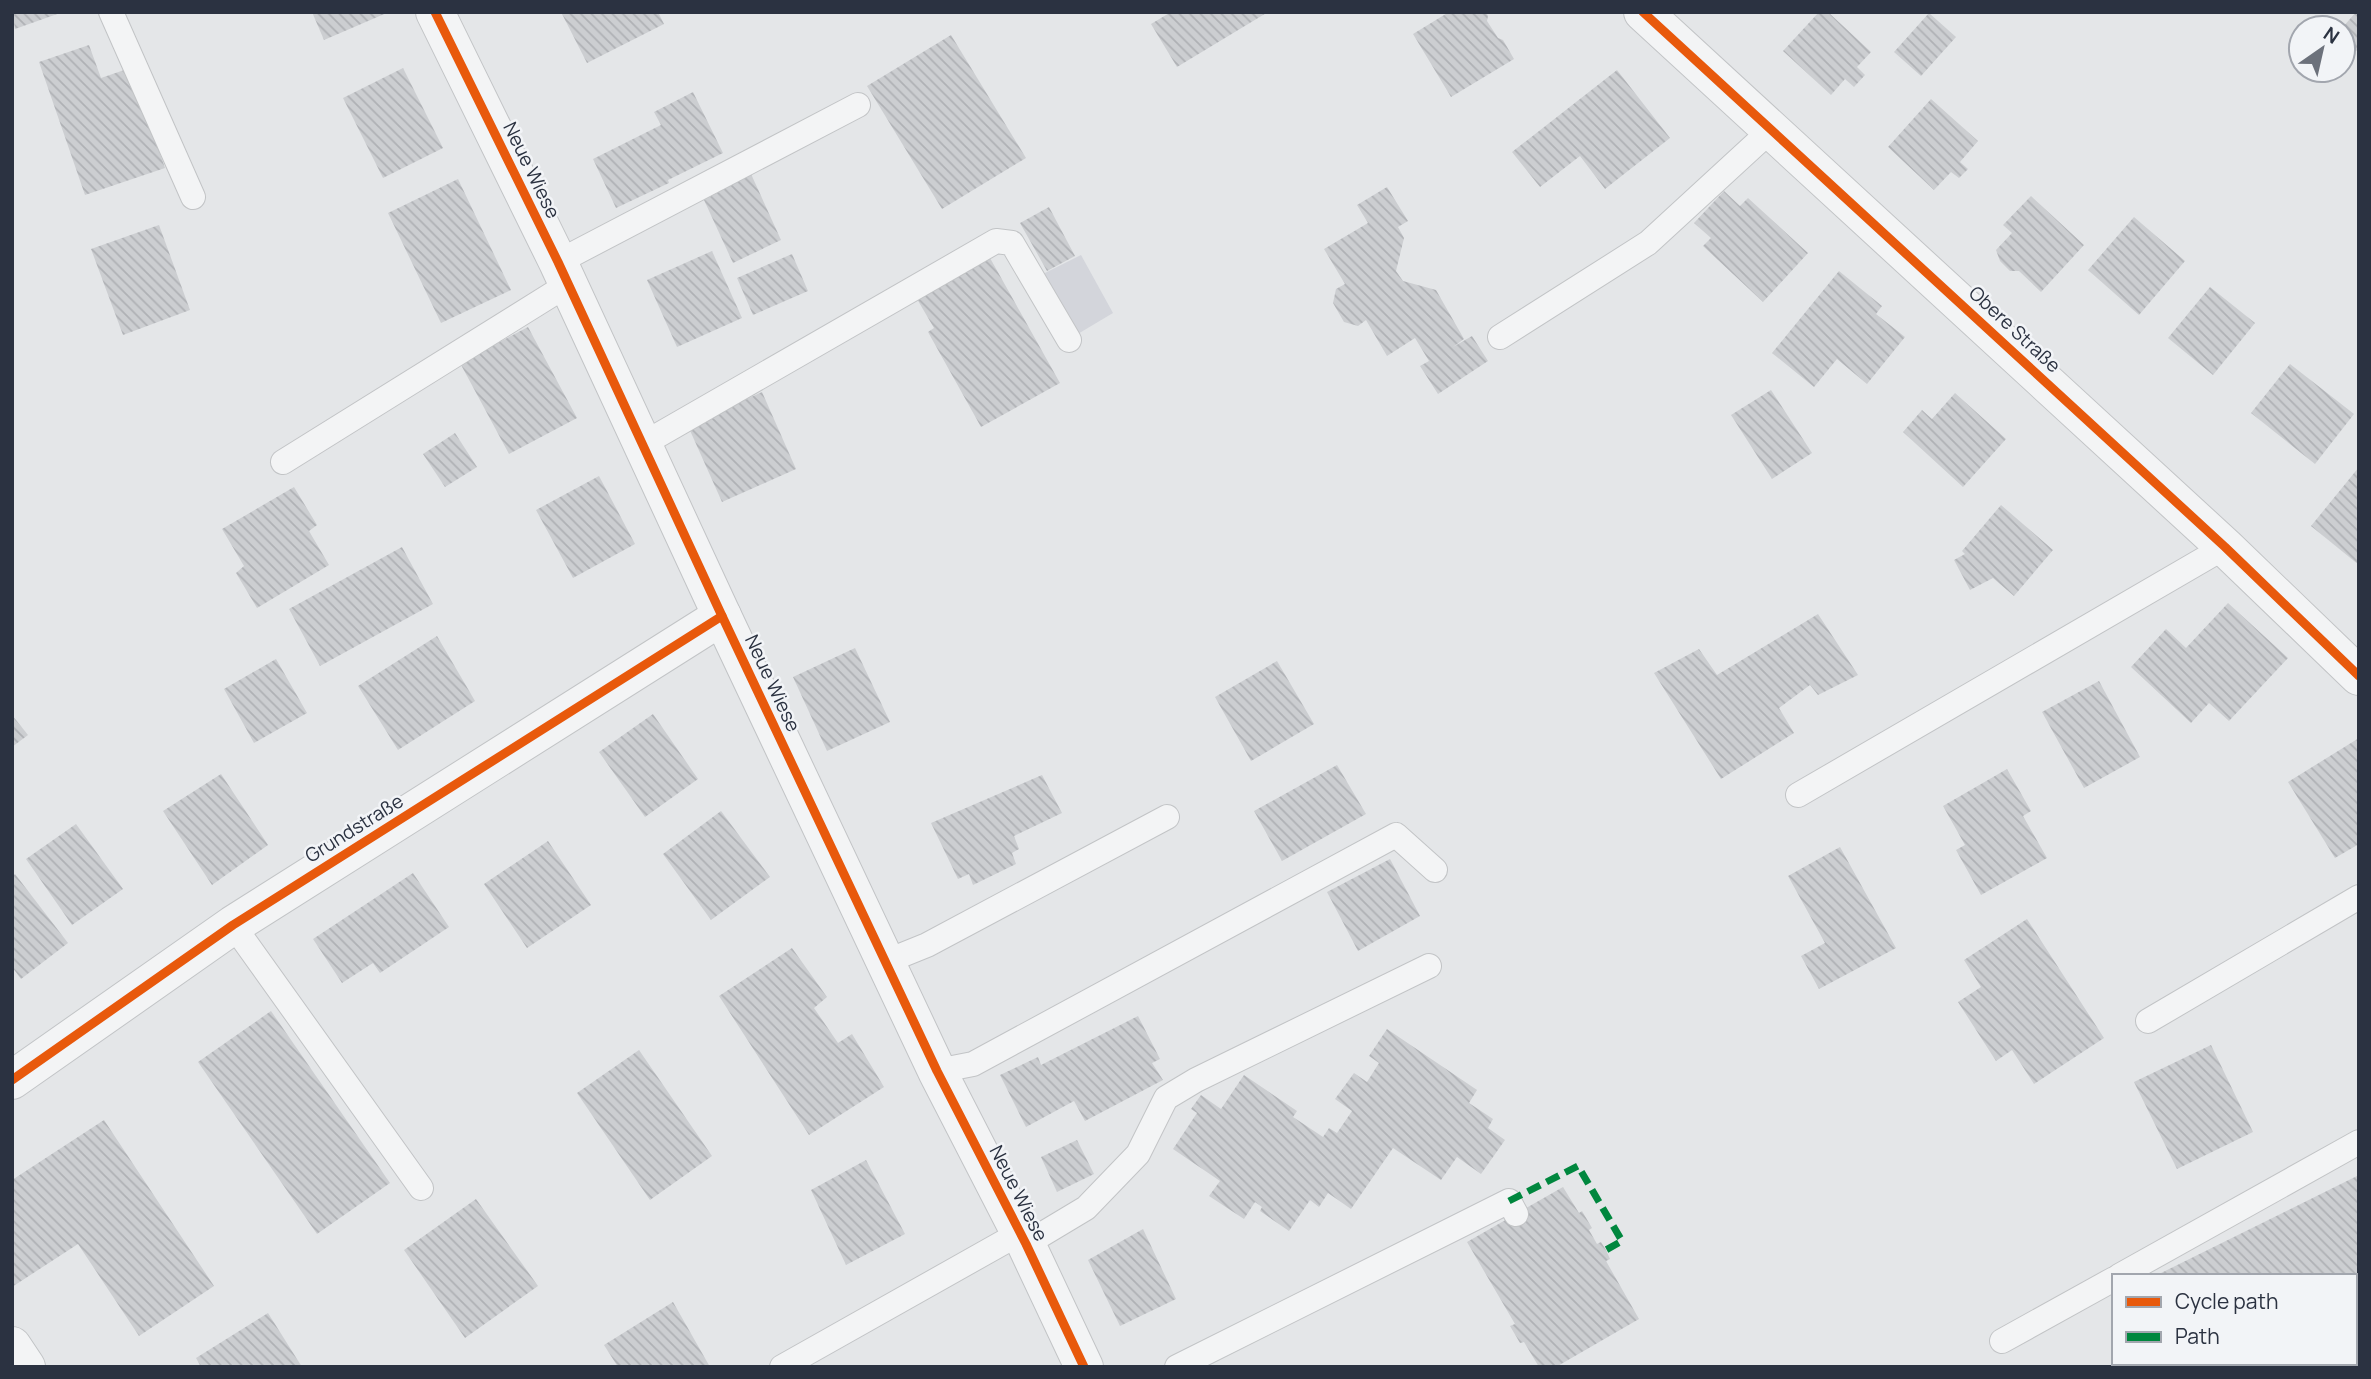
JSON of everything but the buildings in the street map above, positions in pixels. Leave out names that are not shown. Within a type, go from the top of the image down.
[{"type":"street","name":"Neue Wiese","points":[[435,12],[563,274],[937,1071],[1023,1239],[1084,1367]]},
{"type":"street","name":"Obere Straße","points":[[1643,12],[2225,547],[2359,676]]},
{"type":"street","name":"Grundstraße","points":[[12,1080],[233,925],[722,616]]},
{"type":"street","points":[[12,1346],[26,1367]]},
{"type":"lane","points":[[111,12],[193,197]]},
{"type":"lane","points":[[283,462],[563,274],[858,105]]},
{"type":"lane","points":[[1500,337],[1648,243],[1772,129]]},
{"type":"lane","points":[[643,444],[996,241],[1012,243],[1069,340]]},
{"type":"lane","points":[[1798,795],[2225,547]]},
{"type":"lane","points":[[885,962],[927,945],[1167,817]]},
{"type":"lane","points":[[937,1071],[973,1064],[1396,835],[1435,870]]},
{"type":"lane","points":[[2148,1021],[2359,897]]},
{"type":"lane","points":[[233,925],[421,1188]]},
{"type":"lane","points":[[782,1367],[1086,1208],[1138,1154],[1166,1098],[1196,1080],[1429,966]]},
{"type":"lane","points":[[2123,1274],[2359,1142]]},
{"type":"lane","points":[[1177,1367],[1509,1201],[1516,1214]]},
{"type":"lane","points":[[2002,1341],[2112,1280]]},
{"type":"shaded area","points":[[1081,255],[1113,313],[1061,344],[1027,282]]},
{"type":"marked path","points":[[1509,1201],[1578,1166],[1622,1241],[1606,1250]]},
{"type":"cycle path","points":[[435,12],[558,262],[937,1071],[1026,1244],[1084,1367]]},
{"type":"cycle path","points":[[1643,12],[2225,547],[2359,676]]},
{"type":"cycle path","points":[[12,1080],[233,925],[722,616]]}]
